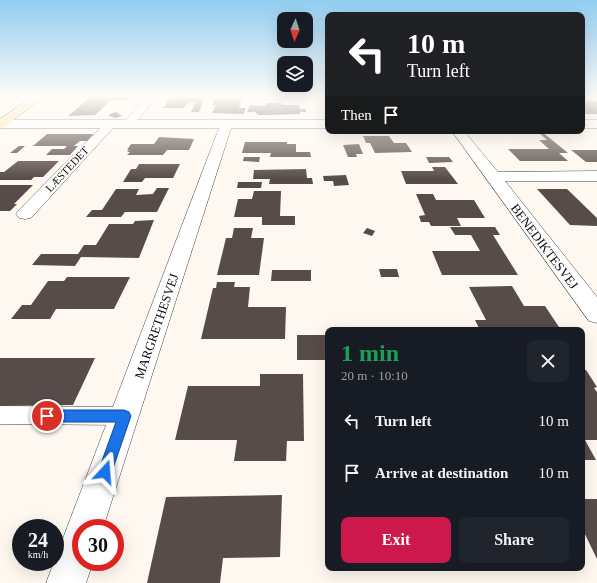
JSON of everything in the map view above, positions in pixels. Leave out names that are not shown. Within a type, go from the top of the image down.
[{"type":"street","name":"LÆSTEDET","points":[[25,214],[110,124]]},
{"type":"street","points":[[149,124],[307,124]]},
{"type":"street","name":"MARGRETHESVEJ","points":[[89,519],[226,125]]},
{"type":"street","name":"BENEDIKTESVEJ","points":[[460,134],[597,314]]},
{"type":"street","points":[[493,177],[597,176]]},
{"type":"street","points":[[66,583],[72,566]]},
{"type":"lane","points":[[0,416],[124,416]]},
{"type":"building","points":[[47,134],[95,134],[88,141],[80,141],[75,145],[74,146],[78,146],[70,155],[46,155],[52,149],[64,149],[67,146],[33,146]]},
{"type":"building","points":[[540,134],[545,134],[568,153],[559,153],[568,161],[520,161],[508,149],[549,149],[539,140],[547,140]]},
{"type":"building","points":[[363,136],[389,136],[394,143],[406,143],[412,152],[375,153],[370,143],[366,143]]},
{"type":"building","points":[[159,137],[194,139],[189,150],[167,150],[163,155],[127,155],[130,152],[127,152],[129,150],[127,150],[131,144],[154,144]]},
{"type":"building","points":[[245,142],[287,142],[287,144],[296,144],[296,152],[310,152],[311,157],[270,157],[271,153],[242,153]]},
{"type":"building","points":[[359,144],[363,154],[356,154],[357,157],[348,157],[343,145]]},
{"type":"building","points":[[19,146],[25,146],[17,153],[10,153]]},
{"type":"building","points":[[571,150],[597,150],[597,162],[586,162]]},
{"type":"building","points":[[244,157],[260,157],[259,162],[243,161]]},
{"type":"building","points":[[426,157],[449,157],[453,162],[429,163]]},
{"type":"building","points":[[18,161],[59,161],[43,177],[34,177],[31,180],[0,180],[0,172],[4,172]]},
{"type":"building","points":[[139,164],[180,164],[173,178],[145,178],[142,182],[123,182],[131,169],[136,169]]},
{"type":"building","points":[[432,167],[445,167],[458,184],[406,184],[401,171],[434,171]]},
{"type":"building","points":[[306,169],[307,178],[312,178],[313,184],[269,184],[270,179],[253,179],[254,170]]},
{"type":"building","points":[[346,175],[349,185],[334,186],[333,181],[324,181],[323,176]]},
{"type":"building","points":[[238,182],[262,182],[261,188],[237,188]]},
{"type":"building","points":[[0,185],[33,185],[14,204],[17,204],[10,211],[0,211]]},
{"type":"building","points":[[157,188],[169,188],[157,212],[125,212],[121,217],[86,217],[92,210],[102,210],[116,189],[139,189],[136,195],[153,194]]},
{"type":"building","points":[[537,189],[567,189],[597,218],[597,226],[570,225]]},
{"type":"building","points":[[254,191],[281,191],[280,216],[295,216],[295,225],[262,225],[262,217],[234,217],[238,199],[252,199]]},
{"type":"building","points":[[416,194],[433,194],[436,200],[474,200],[485,218],[457,218],[461,226],[431,226],[429,222],[421,222],[419,216],[425,215]]},
{"type":"building","points":[[154,220],[139,258],[81,257],[75,266],[32,265],[41,254],[78,254],[84,245],[96,245],[109,224],[133,224],[135,221]]},
{"type":"building","points":[[450,227],[495,227],[500,235],[493,235],[518,275],[442,275],[432,251],[480,251],[471,235],[455,235]]},
{"type":"building","points":[[234,228],[253,228],[251,238],[264,238],[259,275],[217,275],[226,238],[232,238]]},
{"type":"building","points":[[367,228],[375,231],[372,236],[363,233]]},
{"type":"building","points":[[379,269],[397,269],[399,277],[381,277]]},
{"type":"building","points":[[272,270],[311,270],[311,281],[271,281]]},
{"type":"building","points":[[67,277],[130,277],[114,309],[56,309],[50,319],[11,319],[22,305],[31,305],[48,281],[64,281]]},
{"type":"building","points":[[217,282],[235,282],[234,287],[250,287],[248,307],[286,307],[285,339],[201,339],[213,288],[216,288]]},
{"type":"building","points":[[512,286],[524,306],[545,306],[559,327],[478,327],[475,320],[486,320],[469,287]]},
{"type":"building","points":[[297,335],[325,335],[325,360],[297,360]]},
{"type":"building","points":[[0,358],[95,358],[73,405],[0,406]]},
{"type":"building","points":[[585,370],[597,387],[594,388],[597,392],[597,440],[585,440]]},
{"type":"building","points":[[260,374],[303,374],[304,441],[287,441],[286,461],[234,461],[237,440],[175,440],[188,386],[260,386]]},
{"type":"building","points":[[585,440],[596,460],[585,460]]},
{"type":"building","points":[[282,495],[280,557],[223,558],[220,583],[147,583],[166,497]]},
{"type":"building","points":[[585,499],[597,499],[597,559],[585,534]]},
{"type":"route","points":[[47,416],[124,416],[105,472]]}]
